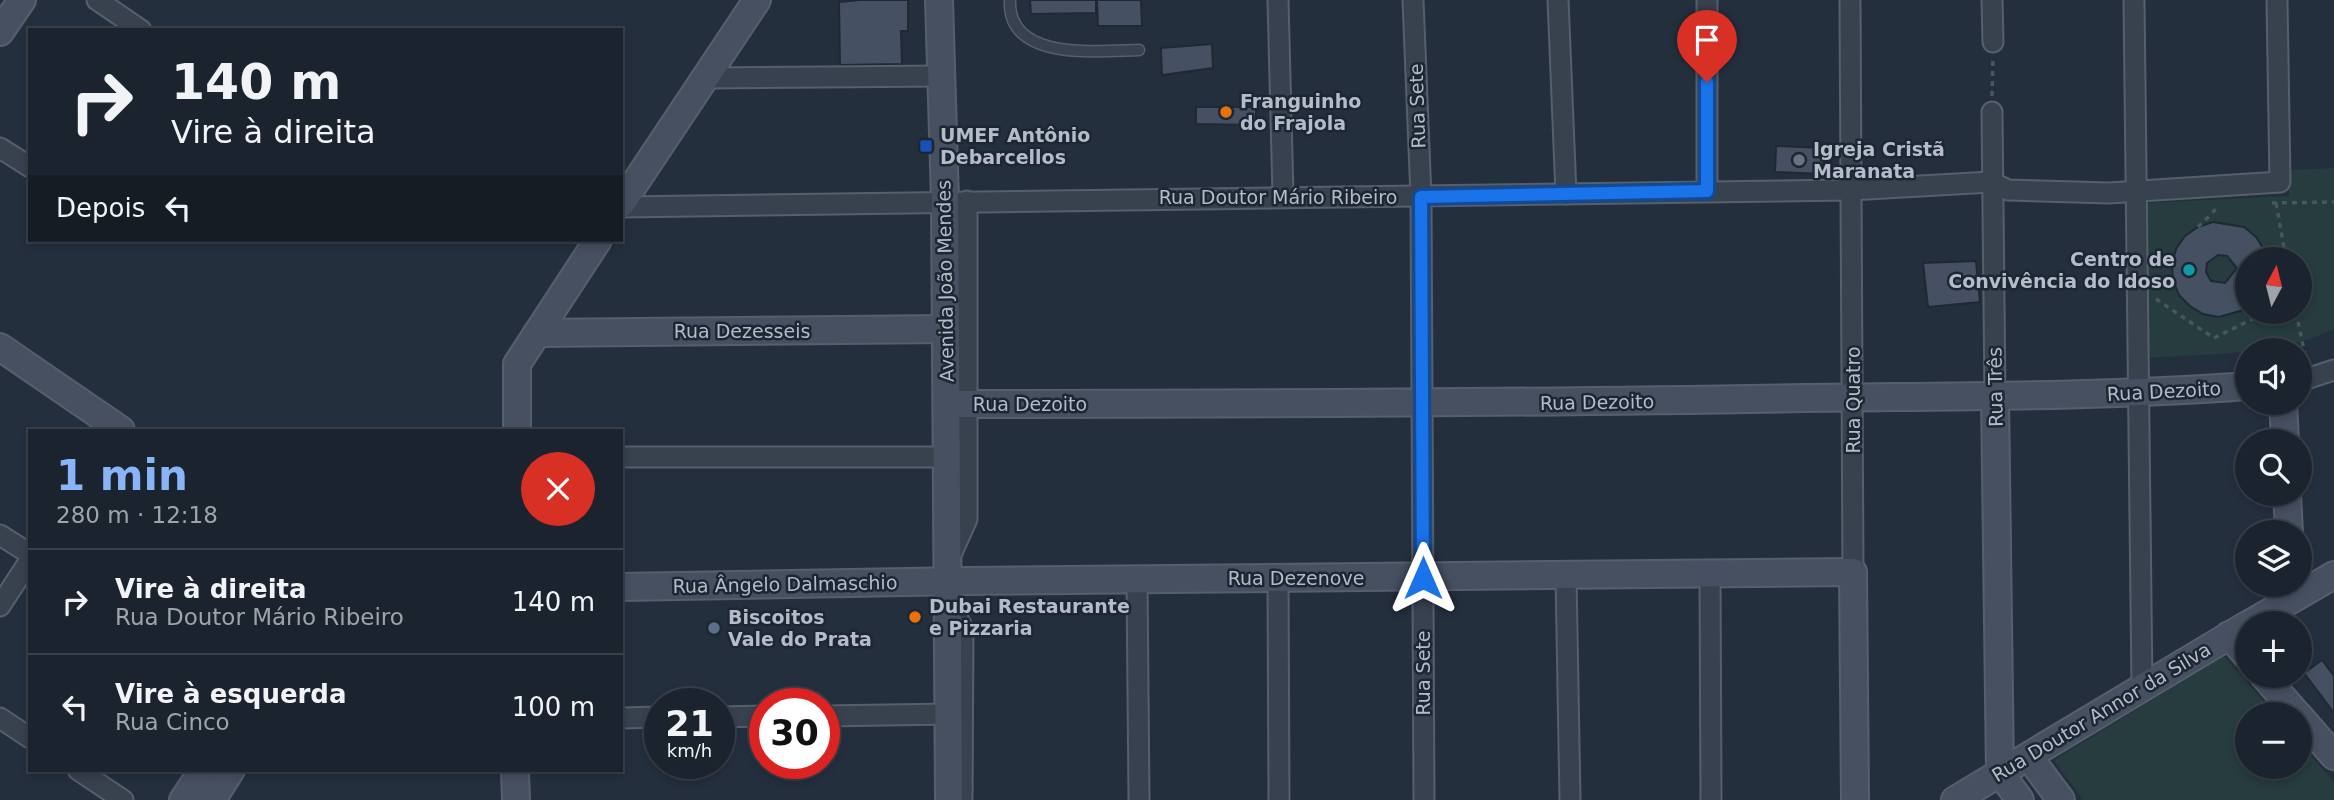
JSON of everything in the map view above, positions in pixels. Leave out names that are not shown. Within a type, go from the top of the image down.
[{"type":"street","points":[[0,32],[22,0]]},
{"type":"street","points":[[97,0],[138,28]]},
{"type":"street","points":[[623,203],[757,0]]},
{"type":"street","name":"Avenida João Mendes","points":[[939,0],[942,76],[956,201],[957,404],[947,457],[949,800]]},
{"type":"street","points":[[1278,0],[1283,196]]},
{"type":"street","name":"Rua Sete","points":[[1413,0],[1421,197],[1424,405],[1424,800]]},
{"type":"street","points":[[1558,0],[1566,194]]},
{"type":"street","points":[[1707,0],[1707,191]]},
{"type":"street","name":"Rua Quatro","points":[[1850,0],[1854,800]]},
{"type":"street","points":[[1992,0],[1993,42]]},
{"type":"street","points":[[2134,0],[2141,688]]},
{"type":"street","points":[[2277,0],[2280,182]]},
{"type":"street","points":[[704,78],[942,76]]},
{"type":"street","name":"Rua Três","points":[[1992,112],[2000,773]]},
{"type":"street","points":[[0,148],[28,166]]},
{"type":"street","name":"Rua Doutor Mário Ribeiro","points":[[623,206],[1850,190],[1991,182],[2008,190],[2138,192],[2280,182]]},
{"type":"street","name":"Avenida João Mendes","points":[[956,201],[946,329],[957,404],[967,519],[948,581],[963,628],[962,800]]},
{"type":"street","points":[[517,429],[517,364],[597,242]]},
{"type":"street","name":"Rua Dezesseis","points":[[537,333],[946,329]]},
{"type":"street","points":[[0,347],[119,429]]},
{"type":"street","points":[[2312,378],[2334,370]]},
{"type":"street","name":"Rua Dezoito","points":[[957,404],[1424,405],[2140,394],[2235,387]]},
{"type":"street","points":[[623,457],[947,457]]},
{"type":"street","points":[[0,535],[28,553]]},
{"type":"street","points":[[0,606],[28,563]]},
{"type":"street","name":"Rua Dezenove","points":[[948,581],[1853,572]]},
{"type":"street","points":[[1710,575],[1711,800]]},
{"type":"street","name":"Rua Doutor Annor da Silva","points":[[2312,584],[2334,575]]},
{"type":"street","points":[[1566,576],[1570,800]]},
{"type":"street","points":[[1278,578],[1279,800]]},
{"type":"street","points":[[1137,579],[1139,800]]},
{"type":"street","name":"Rua Ângelo Dalmaschio","points":[[623,587],[948,581]]},
{"type":"street","name":"Rua Doutor Annor da Silva","points":[[2266,611],[2285,597]]},
{"type":"street","name":"Rua Doutor Annor da Silva","points":[[1955,800],[2235,632]]},
{"type":"street","points":[[2274,688],[2287,702]]},
{"type":"street","points":[[840,716],[950,714]]},
{"type":"street","points":[[623,718],[644,717]]},
{"type":"street","points":[[0,718],[28,737]]},
{"type":"street","points":[[2312,731],[2334,756]]},
{"type":"street","points":[[2029,757],[2061,800]]},
{"type":"street","points":[[81,772],[123,800]]},
{"type":"street","points":[[183,800],[202,772]]},
{"type":"street","points":[[212,800],[231,772]]},
{"type":"street","points":[[515,772],[516,800]]},
{"type":"street","points":[[2000,773],[2020,800]]},
{"type":"lane","points":[[1010,0],[1010,16],[1016,28],[1053,48],[1070,52],[1139,50]]},
{"type":"path","points":[[1992,112],[1993,42]]},
{"type":"path","points":[[2280,182],[2276,203],[2284,247]]},
{"type":"path","points":[[2264,204],[2334,202]]},
{"type":"path","points":[[2198,227],[2218,206],[2229,205]]},
{"type":"path","points":[[2138,294],[2149,294],[2214,338],[2243,324]]},
{"type":"green space","points":[[2334,168],[2334,329],[2312,338],[2235,338],[2235,353],[2149,358],[2147,203],[2289,196],[2289,170]]},
{"type":"green space","points":[[2224,656],[2235,669],[2235,688],[2252,688],[2264,702],[2235,702],[2235,779],[2312,779],[2312,757],[2334,782],[2334,800],[2083,800],[2054,760]]},
{"type":"building","points":[[908,0],[908,31],[901,31],[902,64],[840,65],[839,2]]},
{"type":"building","points":[[1030,0],[1096,0],[1096,13],[1031,14]]},
{"type":"building","points":[[1097,0],[1141,0],[1142,26],[1098,26]]},
{"type":"building","points":[[1212,44],[1213,68],[1162,75],[1161,48]]},
{"type":"building","name":"Franguinho do Frajola","points":[[1196,107],[1256,107],[1256,125],[1196,124]]},
{"type":"building","name":"Igreja Cristã Maranata","points":[[1776,146],[1824,148],[1823,174],[1775,172]]},
{"type":"building","name":"Centro de Convivência do Idoso","points":[[2213,222],[2244,227],[2256,237],[2262,247],[2235,247],[2235,266],[2227,256],[2218,255],[2207,263],[2206,272],[2211,281],[2225,283],[2235,270],[2235,312],[2219,317],[2203,314],[2179,295],[2173,280],[2172,264],[2176,249],[2185,236],[2198,227]]},
{"type":"building","points":[[1976,261],[1980,302],[1928,307],[1923,263]]},
{"type":"building","points":[[2322,660],[2334,676],[2334,713],[2312,684],[2312,667]]},
{"type":"place","name":"Franguinho do Frajola","points":[[1226,112]]},
{"type":"place","name":"UMEF Antônio Debarcellos","points":[[926,146]]},
{"type":"place","name":"Igreja Cristã Maranata","points":[[1799,160]]},
{"type":"place","name":"Centro de Convivência do Idoso","points":[[2189,270]]},
{"type":"place","name":"Dubai Restaurante e Pizzaria","points":[[915,617]]},
{"type":"place","name":"Biscoitos Vale do Prata","points":[[714,628]]},
{"type":"route","points":[[1423,578],[1421,197],[1707,191],[1707,82]]}]
